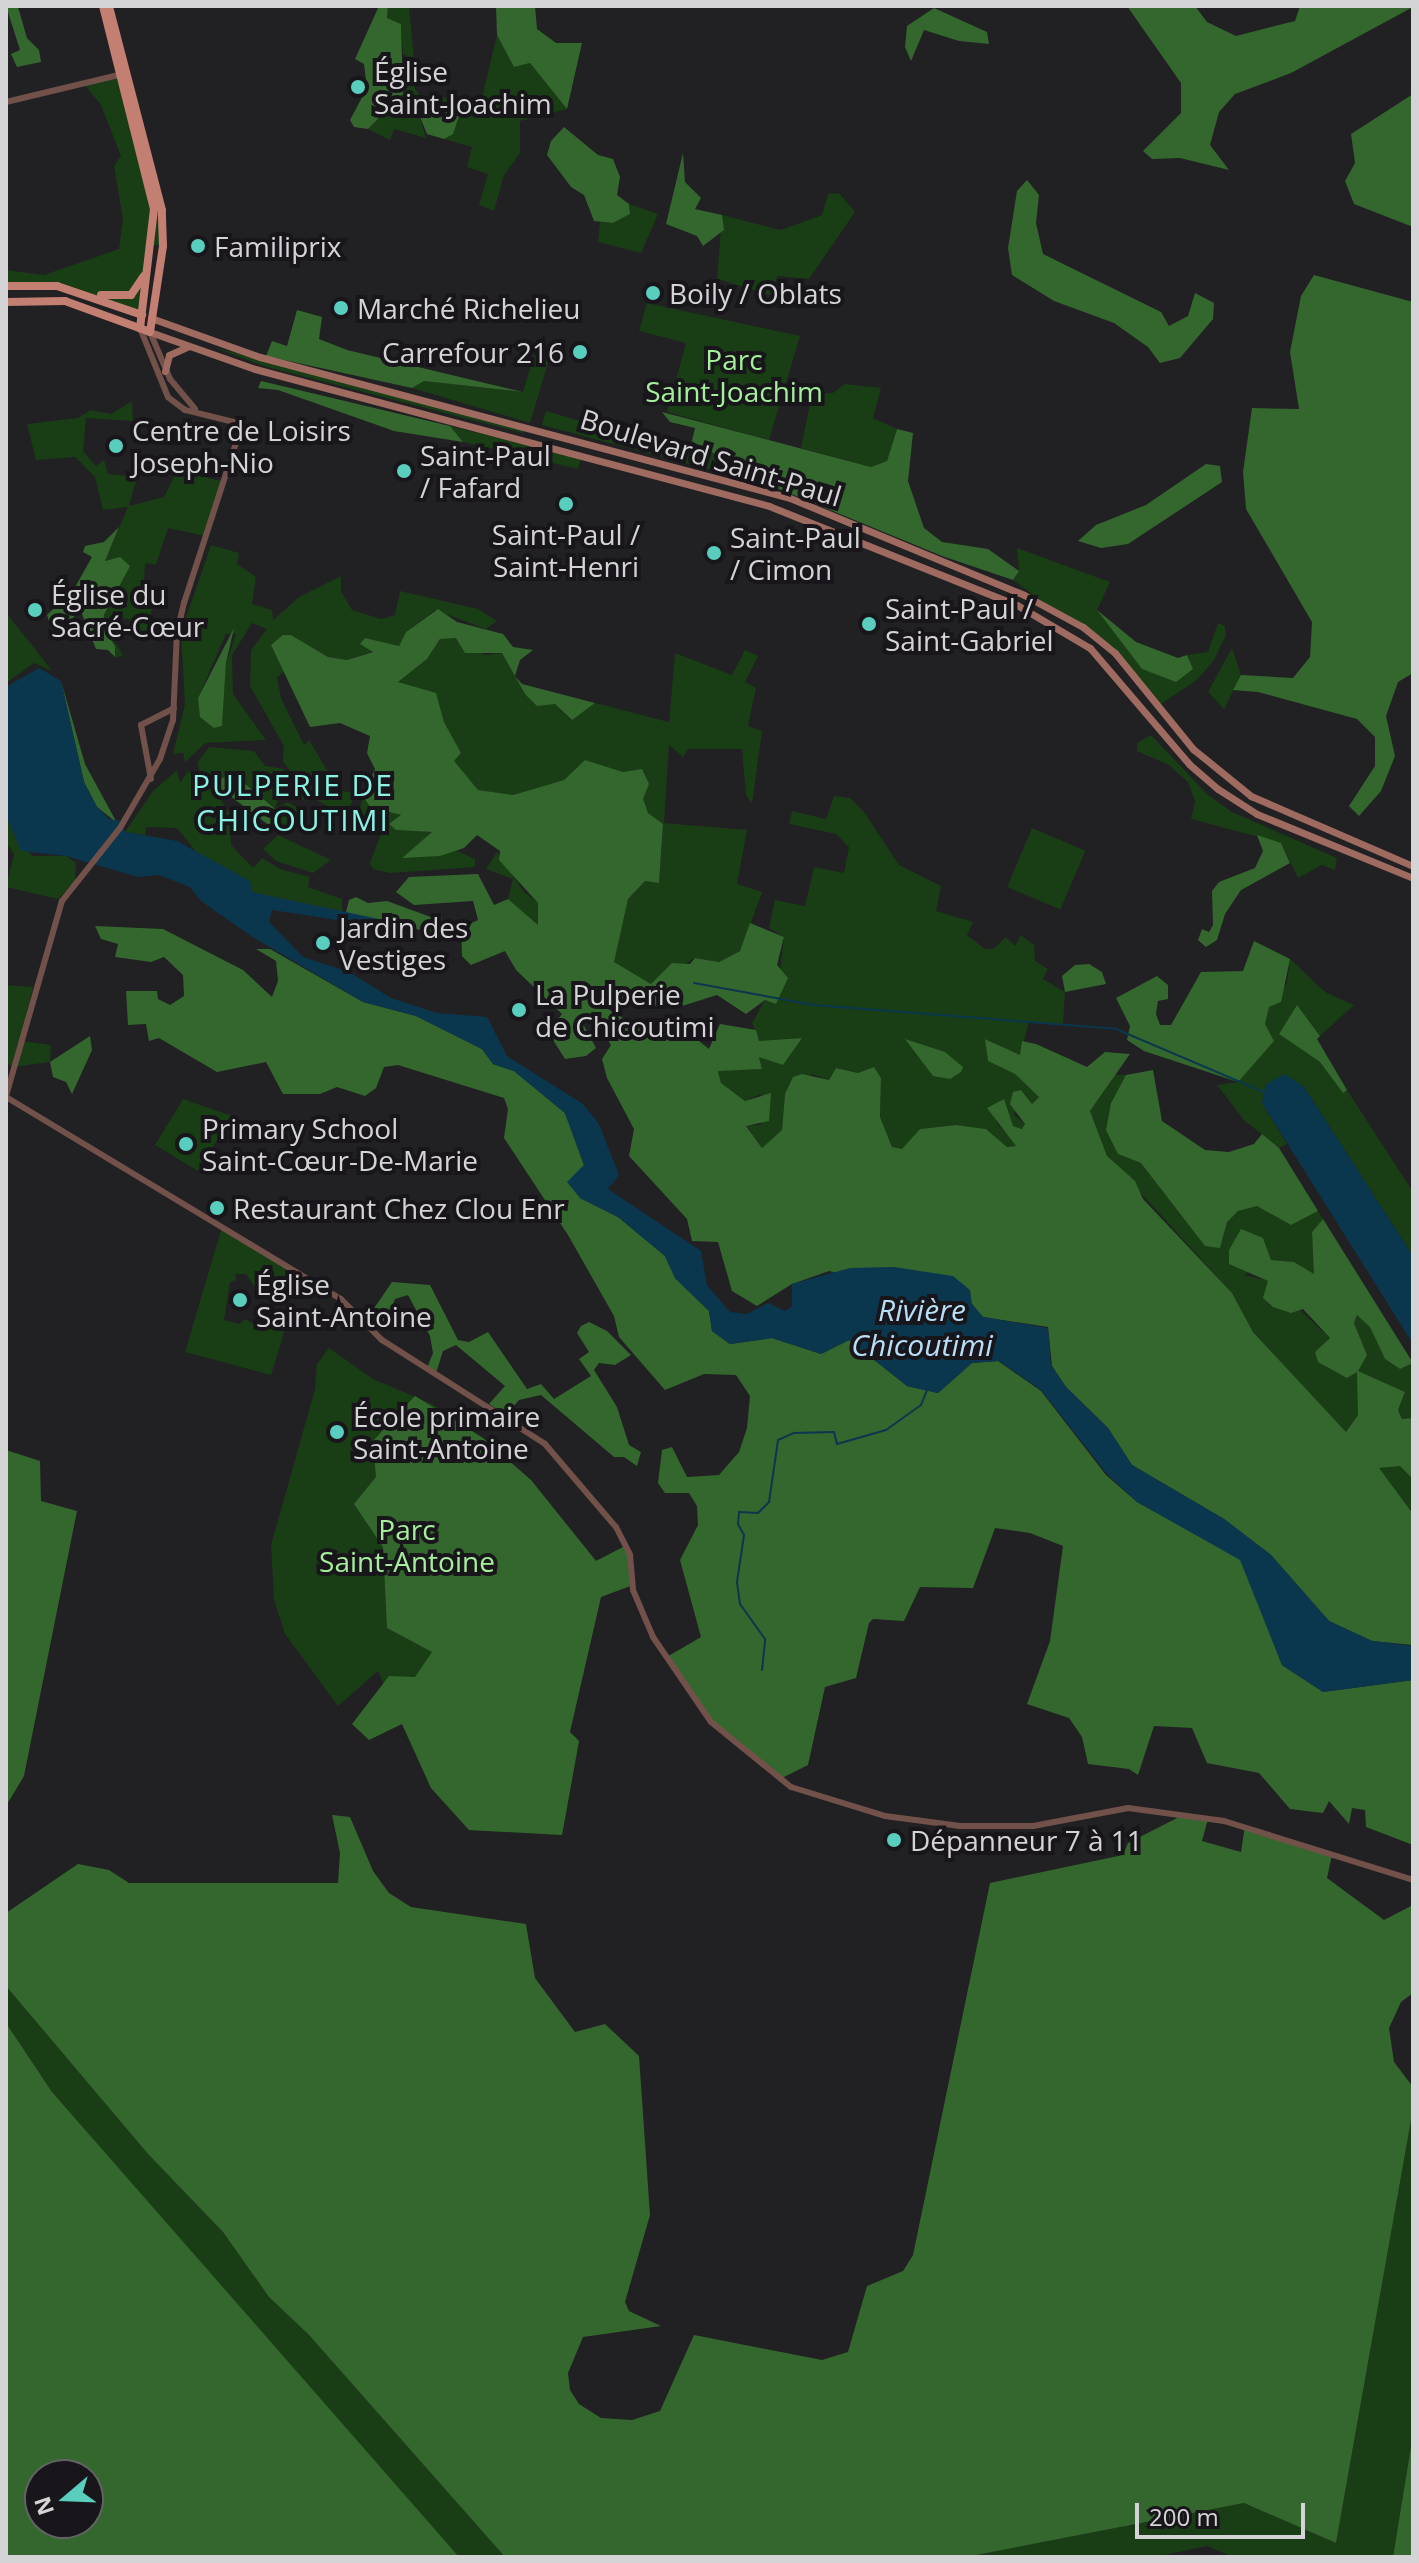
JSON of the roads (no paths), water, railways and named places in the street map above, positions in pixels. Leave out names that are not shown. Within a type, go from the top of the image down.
[{"type":"main road","points":[[103,6],[164,228],[150,332]]},
{"type":"main road","points":[[109,6],[152,199],[149,268],[140,328]]},
{"type":"main road","points":[[80,291],[125,298],[134,293],[149,268]]},
{"type":"main road","name":"Boulevard Saint-Paul","points":[[6,286],[36,283],[80,291],[260,357],[790,498],[1024,595],[1083,627],[1115,653],[1193,749],[1251,796],[1413,866]]},
{"type":"main road","name":"Boulevard Saint-Paul","points":[[6,302],[65,301],[255,369],[769,506],[1017,605],[1090,648],[1189,764],[1218,789],[1257,814],[1413,878]]},
{"type":"main road","points":[[165,371],[169,355],[189,346]]},
{"type":"street","points":[[6,102],[123,74]]},
{"type":"street","points":[[140,328],[163,390],[185,410],[195,409],[242,424],[177,633],[174,708],[151,779],[120,828],[62,901],[6,1096],[341,1299],[382,1340],[545,1444],[616,1527],[630,1555],[633,1590],[653,1637],[711,1722],[791,1787],[885,1816],[960,1826],[1033,1826],[1128,1808],[1224,1821],[1413,1880]]},
{"type":"street","points":[[150,332],[165,371],[195,409]]},
{"type":"street","points":[[151,779],[141,725],[174,708]]},
{"type":"water","name":"Rivière Chicoutimi","points":[[39,668],[61,681],[84,782],[97,807],[109,819],[120,821],[125,832],[177,841],[250,881],[252,892],[407,925],[406,929],[382,927],[272,910],[269,922],[303,957],[349,972],[391,998],[437,1013],[487,1017],[507,1056],[583,1104],[599,1124],[619,1175],[608,1189],[701,1251],[707,1285],[730,1312],[747,1314],[768,1303],[785,1311],[792,1306],[792,1284],[850,1268],[894,1267],[953,1276],[970,1290],[972,1304],[983,1317],[1048,1328],[1051,1366],[1066,1387],[1108,1428],[1132,1465],[1224,1519],[1271,1555],[1329,1621],[1372,1641],[1413,1646],[1413,1680],[1323,1692],[1282,1665],[1240,1560],[1137,1502],[1107,1474],[1041,1390],[999,1361],[972,1363],[938,1393],[907,1386],[849,1340],[821,1354],[772,1338],[730,1344],[712,1331],[709,1311],[675,1278],[665,1256],[618,1217],[580,1198],[567,1182],[584,1165],[565,1113],[514,1071],[493,1064],[482,1049],[416,1016],[363,1002],[251,936],[201,901],[190,887],[159,875],[138,877],[66,856],[21,851],[6,816],[6,687]]},
{"type":"water","points":[[1285,1074],[1304,1087],[1413,1256],[1413,1344],[1262,1103],[1266,1084]]},
{"type":"waterway","points":[[694,983],[814,1005],[1116,1029],[1264,1092]]},
{"type":"waterway","points":[[762,1670],[765,1639],[740,1604],[737,1582],[744,1535],[738,1524],[739,1512],[758,1513],[769,1502],[778,1440],[794,1433],[834,1432],[837,1444],[886,1430],[921,1405],[927,1390]]},
{"type":"place","name":"Église Saint-Joachim","points":[[358,87]]},
{"type":"place","name":"Familiprix","points":[[198,246]]},
{"type":"place","name":"Boily / Oblats","points":[[653,293]]},
{"type":"place","name":"Marché Richelieu","points":[[341,308]]},
{"type":"place","name":"Carrefour 216","points":[[580,352]]},
{"type":"place","name":"Centre de Loisirs Joseph-Nio","points":[[116,446]]},
{"type":"place","name":"Saint-Paul / Fafard","points":[[404,471]]},
{"type":"place","name":"Saint-Paul / Saint-Henri","points":[[566,504]]},
{"type":"place","name":"Saint-Paul / Cimon","points":[[714,553]]},
{"type":"place","name":"Église du Sacré-Cœur","points":[[35,610]]},
{"type":"place","name":"Saint-Paul / Saint-Gabriel","points":[[869,624]]},
{"type":"place","name":"Jardin des Vestiges","points":[[323,943]]},
{"type":"place","name":"La Pulperie de Chicoutimi","points":[[519,1010]]},
{"type":"place","name":"Primary School Saint-Cœur-De-Marie","points":[[186,1144]]},
{"type":"place","name":"Restaurant Chez Clou Enr","points":[[217,1208]]},
{"type":"place","name":"Église Saint-Antoine","points":[[240,1300]]},
{"type":"place","name":"École primaire Saint-Antoine","points":[[337,1432]]},
{"type":"place","name":"Dépanneur 7 à 11","points":[[894,1840]]},
{"type":"district","name":"PULPERIE DE CHICOUTIMI","points":[[293,802]]},
{"type":"park label","name":"Parc Saint-Joachim","points":[[734,375]]},
{"type":"park label","name":"Parc Saint-Antoine","points":[[407,1545]]}]
